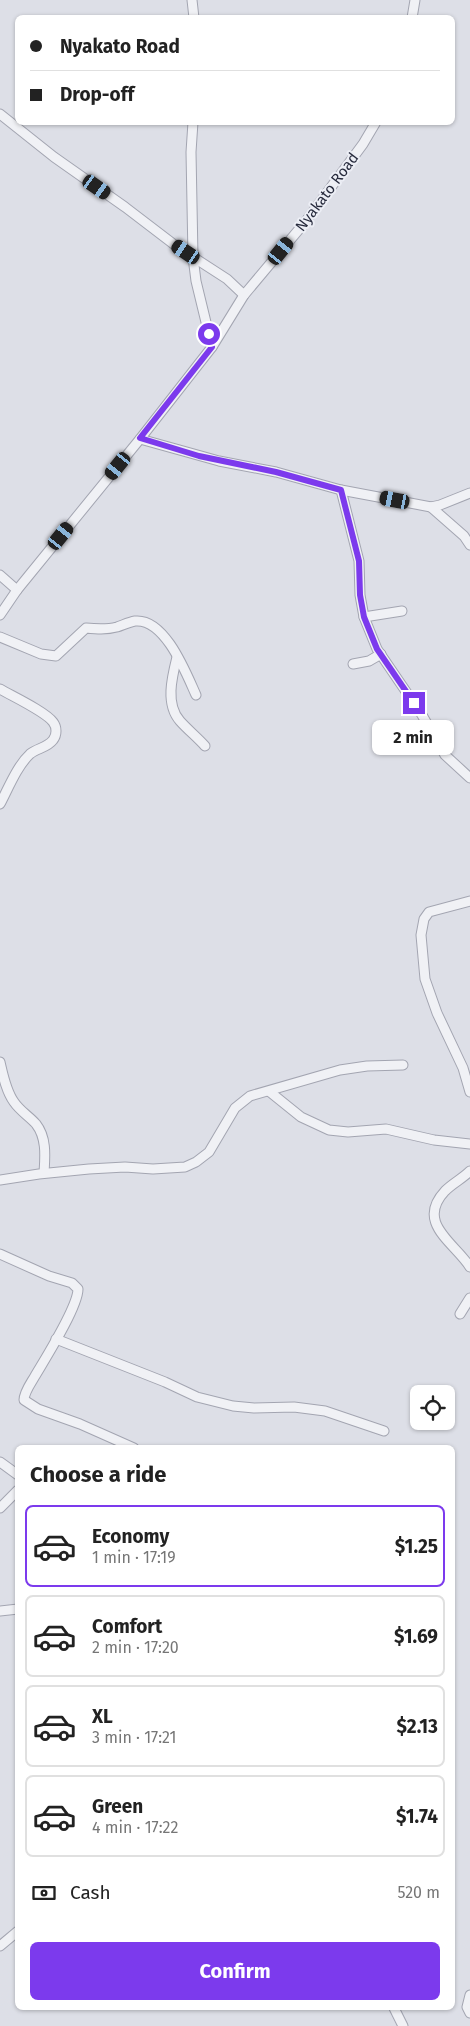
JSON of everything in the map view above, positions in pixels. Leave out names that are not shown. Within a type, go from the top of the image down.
[{"type":"street","points":[[192,0],[194,15]]},
{"type":"street","points":[[412,15],[415,0]]},
{"type":"street","points":[[0,114],[54,157],[193,257],[228,279],[244,295]]},
{"type":"street","points":[[193,125],[191,152],[193,257],[196,281],[212,347]]},
{"type":"street","name":"Nyakato Road","points":[[0,615],[17,590],[212,347],[244,295],[306,221],[363,144],[374,125]]},
{"type":"street","points":[[140,438],[199,456],[276,472],[341,490],[431,506],[440,505],[470,493]]},
{"type":"street","points":[[341,490],[359,561],[360,595],[364,617],[381,654],[422,715],[445,755],[470,778]]},
{"type":"street","points":[[431,506],[464,536],[470,545]]},
{"type":"street","points":[[0,575],[17,590]]},
{"type":"street","points":[[364,617],[402,611]]},
{"type":"street","points":[[0,637],[41,654],[56,656],[86,628],[103,629],[143,621],[151,624],[163,635],[177,657],[196,695]]},
{"type":"street","points":[[353,664],[369,661],[381,654]]},
{"type":"street","points":[[177,657],[171,687],[174,713],[205,746]]},
{"type":"street","points":[[0,689],[45,715],[54,722],[56,729],[55,737],[49,745],[31,753],[25,760],[0,804]]},
{"type":"street","points":[[470,901],[429,912],[424,919],[421,935],[425,979],[436,1013],[464,1068],[470,1092]]},
{"type":"street","points":[[0,1062],[10,1096],[40,1132],[45,1153],[44,1173]]},
{"type":"street","points":[[0,1180],[44,1173],[125,1166],[153,1169],[185,1167],[196,1162],[209,1152],[236,1108],[250,1096],[270,1092],[340,1070],[367,1066],[403,1065]]},
{"type":"street","points":[[270,1092],[301,1117],[329,1130],[348,1132],[386,1129],[434,1140],[470,1144]]},
{"type":"street","points":[[470,1171],[443,1193],[434,1214],[435,1222],[444,1238],[470,1267]]},
{"type":"street","points":[[0,1254],[76,1285],[78,1294],[56,1339],[27,1390],[24,1400],[38,1409],[80,1424],[127,1445]]},
{"type":"street","points":[[460,1314],[470,1298]]},
{"type":"street","points":[[56,1339],[213,1402],[254,1408],[294,1407],[325,1411],[384,1431]]},
{"type":"street","points":[[0,1462],[15,1473]]},
{"type":"street","points":[[0,1508],[15,1493]]},
{"type":"street","points":[[0,1611],[15,1610]]},
{"type":"street","points":[[0,1946],[15,1934]]},
{"type":"street","points":[[470,1995],[467,2007],[470,2013]]},
{"type":"street","points":[[395,2010],[403,2026]]},
{"type":"route","points":[[209,334],[212,347],[140,438],[199,456],[276,472],[341,490],[359,561],[360,595],[364,617],[377,649],[414,703]]}]
